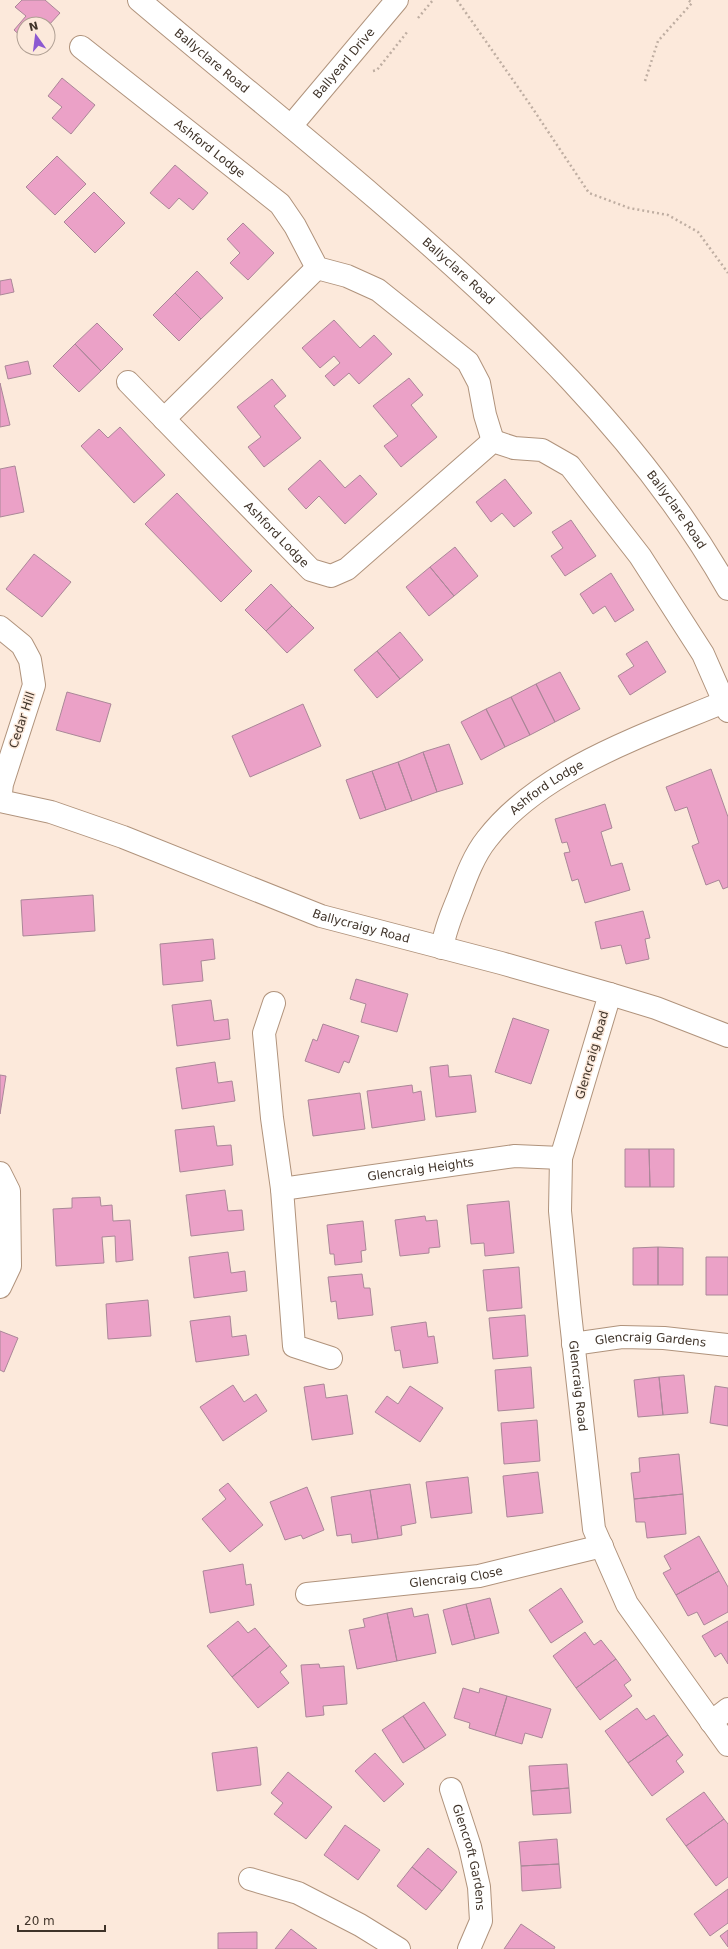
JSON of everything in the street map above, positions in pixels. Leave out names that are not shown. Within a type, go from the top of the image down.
[{"type":"street","name":"Ballyclare Road","points":[[138,0],[291,126],[443,256],[505,313],[554,362],[644,466],[685,523],[728,589]]},
{"type":"street","name":"Ballyearl Drive","points":[[291,126],[397,0]]},
{"type":"street","name":"Ashford Lodge","points":[[81,47],[280,204],[295,226],[317,268]]},
{"type":"street","points":[[164,419],[317,268],[346,276],[378,290],[468,362],[479,383],[485,415],[493,441]]},
{"type":"street","name":"Ashford Lodge","points":[[128,382],[311,570],[331,576],[347,569],[493,441],[514,448],[542,450],[570,466],[640,556],[703,654],[726,706],[593,758],[546,785],[515,810],[486,839],[466,877],[444,932],[442,948]]},
{"type":"street","name":"Cedar Hill","points":[[0,627],[22,645],[30,660],[34,685],[2,784],[0,801]]},
{"type":"street","name":"Ballycraigy Road","points":[[0,801],[51,812],[123,837],[321,916],[610,994],[656,1008],[728,1036]]},
{"type":"street","name":"Glencraig Road","points":[[610,994],[561,1158],[560,1211],[573,1344],[594,1529],[627,1604],[720,1715],[728,1746]]},
{"type":"street","points":[[274,1003],[264,1033],[272,1118],[282,1189],[294,1346],[331,1358]]},
{"type":"street","name":"Glencraig Heights","points":[[282,1189],[515,1156],[561,1158]]},
{"type":"street","points":[[0,1173],[9,1191],[10,1266],[0,1287]]},
{"type":"street","name":"Glencraig Gardens","points":[[573,1344],[622,1337],[664,1338],[728,1345]]},
{"type":"street","name":"Glencraig Close","points":[[307,1594],[479,1576],[602,1546]]},
{"type":"street","name":"Glencroft Gardens","points":[[451,1789],[470,1847],[478,1887],[481,1921],[469,1949]]},
{"type":"street","points":[[250,1879],[298,1893],[360,1925],[399,1949]]},
{"type":"path","points":[[457,0],[530,103],[589,193],[629,208],[668,215],[698,232],[728,274]]},
{"type":"path","points":[[645,81],[658,41],[692,3],[688,0]]},
{"type":"building","points":[[22,0],[45,0],[60,13],[56,17],[56,16],[26,16],[15,7]]},
{"type":"building","points":[[62,78],[95,105],[71,134],[52,118],[62,107],[48,96]]},
{"type":"building","points":[[57,156],[86,184],[55,215],[26,187]]},
{"type":"building","points":[[175,165],[208,193],[193,210],[179,198],[169,209],[150,193]]},
{"type":"building","points":[[94,192],[125,223],[95,253],[64,222]]},
{"type":"building","points":[[243,223],[274,253],[248,280],[230,263],[240,253],[227,239]]},
{"type":"building","points":[[197,271],[223,298],[201,319],[175,293]]},
{"type":"building","points":[[11,279],[14,292],[0,295],[0,281]]},
{"type":"building","points":[[175,293],[201,319],[179,341],[153,315]]},
{"type":"building","points":[[334,320],[360,348],[374,335],[392,354],[359,384],[349,373],[334,386],[325,376],[340,363],[334,356],[320,368],[302,348]]},
{"type":"building","points":[[97,323],[123,349],[101,371],[75,344]]},
{"type":"building","points":[[75,344],[101,371],[79,392],[53,366]]},
{"type":"building","points":[[28,361],[31,374],[8,379],[5,366]]},
{"type":"building","points":[[409,378],[423,395],[411,405],[437,437],[401,467],[384,446],[398,436],[373,406]]},
{"type":"building","points":[[272,379],[286,396],[274,406],[301,438],[264,467],[248,447],[261,437],[237,407]]},
{"type":"building","points":[[0,383],[10,425],[0,427]]},
{"type":"building","points":[[120,427],[165,475],[134,503],[81,446],[99,429],[108,438]]},
{"type":"building","points":[[320,460],[345,488],[360,475],[377,494],[345,524],[319,496],[306,509],[288,489]]},
{"type":"building","points":[[15,466],[24,512],[0,517],[0,469]]},
{"type":"building","points":[[505,479],[532,513],[514,527],[502,513],[491,522],[476,502]]},
{"type":"building","points":[[177,493],[252,571],[221,602],[145,524]]},
{"type":"building","points":[[571,520],[596,556],[565,576],[551,556],[563,548],[552,532]]},
{"type":"building","points":[[455,547],[478,576],[454,596],[430,567]]},
{"type":"building","points":[[34,554],[71,582],[42,617],[6,589]]},
{"type":"building","points":[[430,567],[454,596],[429,616],[406,587]]},
{"type":"building","points":[[611,573],[634,610],[615,622],[605,606],[593,614],[580,594]]},
{"type":"building","points":[[271,584],[292,606],[266,631],[245,610]]},
{"type":"building","points":[[292,606],[314,628],[287,653],[266,631]]},
{"type":"building","points":[[400,632],[423,660],[400,679],[377,651]]},
{"type":"building","points":[[647,641],[666,672],[630,695],[618,676],[634,666],[626,654]]},
{"type":"building","points":[[377,651],[400,679],[377,698],[354,670]]},
{"type":"building","points":[[560,672],[580,709],[555,722],[536,684]]},
{"type":"building","points":[[536,684],[555,722],[530,735],[511,697]]},
{"type":"building","points":[[67,692],[111,704],[100,742],[56,730]]},
{"type":"building","points":[[511,697],[530,735],[505,747],[486,709]]},
{"type":"building","points":[[303,704],[321,746],[250,777],[232,736]]},
{"type":"building","points":[[486,709],[505,747],[481,760],[461,722]]},
{"type":"building","points":[[449,744],[463,784],[437,792],[423,752]]},
{"type":"building","points":[[423,752],[437,792],[412,801],[398,762]]},
{"type":"building","points":[[398,762],[412,801],[386,810],[372,771]]},
{"type":"building","points":[[711,769],[728,817],[728,887],[723,889],[719,880],[706,885],[692,846],[699,843],[687,807],[675,811],[666,787]]},
{"type":"building","points":[[372,771],[386,810],[360,819],[346,780]]},
{"type":"building","points":[[605,804],[612,828],[601,832],[611,866],[622,863],[630,890],[585,903],[578,879],[572,881],[564,853],[570,852],[567,842],[562,843],[555,819]]},
{"type":"building","points":[[93,895],[95,931],[23,936],[21,900]]},
{"type":"building","points":[[643,911],[650,938],[645,939],[649,959],[626,964],[621,945],[601,949],[595,922]]},
{"type":"building","points":[[213,939],[215,959],[201,961],[203,981],[163,985],[160,944]]},
{"type":"building","points":[[356,979],[408,994],[397,1032],[361,1022],[366,1004],[350,999]]},
{"type":"building","points":[[211,1000],[214,1021],[228,1019],[230,1039],[177,1046],[172,1005]]},
{"type":"building","points":[[513,1018],[549,1030],[531,1084],[495,1072]]},
{"type":"building","points":[[323,1024],[359,1036],[349,1063],[344,1061],[339,1073],[305,1061],[313,1039],[317,1041]]},
{"type":"building","points":[[215,1062],[218,1083],[232,1081],[235,1101],[182,1109],[176,1068]]},
{"type":"building","points":[[448,1065],[449,1077],[471,1075],[476,1112],[436,1117],[430,1067]]},
{"type":"building","points":[[0,1075],[6,1076],[0,1114]]},
{"type":"building","points":[[412,1085],[413,1093],[421,1091],[425,1120],[372,1128],[367,1091]]},
{"type":"building","points":[[360,1093],[365,1129],[313,1136],[308,1100]]},
{"type":"building","points":[[214,1126],[217,1146],[231,1145],[233,1165],[180,1172],[175,1130]]},
{"type":"building","points":[[625,1149],[649,1149],[650,1187],[625,1187]]},
{"type":"building","points":[[649,1149],[674,1149],[674,1187],[650,1187]]},
{"type":"building","points":[[225,1190],[228,1211],[242,1210],[244,1230],[191,1236],[186,1195]]},
{"type":"building","points":[[100,1197],[101,1206],[112,1205],[113,1221],[130,1220],[133,1260],[116,1262],[115,1236],[102,1237],[104,1263],[56,1266],[53,1209],[72,1208],[72,1198]]},
{"type":"building","points":[[509,1201],[514,1253],[485,1256],[484,1243],[471,1244],[467,1205]]},
{"type":"building","points":[[425,1216],[426,1221],[437,1220],[440,1247],[429,1248],[429,1253],[400,1256],[395,1220]]},
{"type":"building","points":[[363,1221],[366,1250],[361,1251],[362,1262],[335,1265],[334,1254],[330,1254],[327,1225]]},
{"type":"building","points":[[658,1247],[683,1248],[683,1285],[658,1285]]},
{"type":"building","points":[[658,1247],[658,1285],[633,1285],[633,1248]]},
{"type":"building","points":[[228,1252],[231,1273],[245,1271],[247,1291],[194,1298],[189,1257]]},
{"type":"building","points":[[706,1257],[728,1257],[728,1295],[706,1295]]},
{"type":"building","points":[[519,1267],[522,1308],[487,1311],[483,1270]]},
{"type":"building","points":[[362,1274],[364,1288],[370,1288],[373,1315],[338,1319],[336,1301],[331,1302],[328,1277]]},
{"type":"building","points":[[148,1300],[151,1336],[108,1339],[106,1304]]},
{"type":"building","points":[[525,1315],[528,1356],[493,1359],[489,1318]]},
{"type":"building","points":[[230,1316],[232,1337],[246,1335],[249,1355],[196,1362],[190,1321]]},
{"type":"building","points":[[426,1322],[428,1337],[434,1336],[438,1363],[403,1368],[400,1350],[395,1351],[391,1327]]},
{"type":"building","points":[[0,1331],[18,1338],[4,1372],[0,1370]]},
{"type":"building","points":[[531,1367],[534,1408],[498,1411],[495,1370]]},
{"type":"building","points":[[684,1375],[688,1413],[663,1415],[659,1377]]},
{"type":"building","points":[[659,1377],[663,1415],[638,1417],[634,1380]]},
{"type":"building","points":[[324,1384],[326,1398],[347,1395],[353,1434],[312,1440],[304,1387]]},
{"type":"building","points":[[233,1385],[244,1402],[256,1394],[267,1411],[223,1441],[200,1407]]},
{"type":"building","points":[[410,1386],[443,1408],[420,1442],[375,1412],[387,1396],[398,1404]]},
{"type":"building","points":[[715,1386],[728,1388],[728,1426],[710,1423]]},
{"type":"building","points":[[537,1420],[540,1461],[504,1464],[501,1423]]},
{"type":"building","points":[[679,1454],[683,1494],[634,1499],[631,1473],[640,1472],[639,1458]]},
{"type":"building","points":[[538,1472],[543,1513],[507,1517],[503,1476]]},
{"type":"building","points":[[468,1477],[472,1513],[431,1518],[426,1482]]},
{"type":"building","points":[[228,1483],[263,1525],[230,1552],[202,1519],[226,1499],[219,1490]]},
{"type":"building","points":[[410,1484],[416,1523],[401,1526],[402,1535],[378,1539],[370,1490]]},
{"type":"building","points":[[307,1487],[324,1530],[303,1539],[301,1535],[285,1540],[270,1502]]},
{"type":"building","points":[[370,1490],[378,1539],[352,1543],[351,1534],[337,1536],[331,1497]]},
{"type":"building","points":[[683,1494],[686,1534],[647,1538],[645,1522],[636,1522],[634,1499]]},
{"type":"building","points":[[699,1536],[719,1571],[676,1595],[663,1573],[671,1569],[664,1556]]},
{"type":"building","points":[[243,1564],[246,1585],[251,1584],[254,1605],[210,1613],[203,1571]]},
{"type":"building","points":[[719,1571],[728,1587],[728,1612],[704,1625],[697,1612],[688,1616],[676,1595]]},
{"type":"building","points":[[561,1588],[583,1622],[551,1643],[529,1610]]},
{"type":"building","points":[[490,1598],[499,1633],[475,1639],[466,1604]]},
{"type":"building","points":[[466,1604],[475,1639],[452,1645],[443,1610]]},
{"type":"building","points":[[412,1608],[414,1617],[428,1614],[436,1653],[397,1661],[387,1613]]},
{"type":"building","points":[[387,1613],[397,1661],[357,1669],[349,1630],[365,1627],[363,1619]]},
{"type":"building","points":[[238,1621],[248,1633],[255,1628],[270,1646],[232,1677],[207,1646]]},
{"type":"building","points":[[728,1621],[728,1664],[721,1653],[715,1657],[702,1636]]},
{"type":"building","points":[[585,1632],[594,1645],[601,1640],[616,1659],[576,1688],[553,1656]]},
{"type":"building","points":[[270,1646],[287,1666],[280,1672],[289,1683],[258,1708],[232,1677]]},
{"type":"building","points":[[616,1659],[631,1680],[624,1685],[632,1696],[600,1720],[576,1688]]},
{"type":"building","points":[[319,1664],[320,1668],[344,1666],[347,1704],[323,1706],[324,1715],[306,1717],[301,1665]]},
{"type":"building","points":[[463,1688],[479,1693],[480,1688],[507,1696],[495,1736],[469,1728],[470,1723],[454,1718]]},
{"type":"building","points":[[507,1696],[551,1709],[542,1738],[525,1733],[522,1744],[495,1736]]},
{"type":"building","points":[[424,1702],[446,1735],[425,1749],[403,1716]]},
{"type":"building","points":[[637,1708],[646,1720],[654,1715],[668,1735],[628,1763],[605,1731]]},
{"type":"building","points":[[403,1716],[425,1749],[403,1763],[382,1730]]},
{"type":"building","points":[[668,1735],[683,1755],[676,1761],[684,1772],[652,1796],[628,1763]]},
{"type":"building","points":[[257,1747],[261,1785],[217,1791],[212,1753]]},
{"type":"building","points":[[375,1753],[404,1784],[384,1802],[355,1771]]},
{"type":"building","points":[[567,1764],[569,1788],[531,1791],[529,1766]]},
{"type":"building","points":[[288,1772],[332,1807],[306,1839],[274,1814],[283,1803],[271,1793]]},
{"type":"building","points":[[569,1788],[571,1813],[533,1815],[531,1791]]},
{"type":"building","points":[[704,1792],[724,1819],[686,1846],[666,1819]]},
{"type":"building","points":[[724,1819],[728,1824],[728,1877],[716,1886],[686,1846]]},
{"type":"building","points":[[345,1825],[380,1850],[358,1880],[324,1855]]},
{"type":"building","points":[[557,1839],[559,1864],[521,1866],[519,1842]]},
{"type":"building","points":[[428,1848],[457,1872],[442,1891],[412,1867]]},
{"type":"building","points":[[559,1864],[561,1888],[522,1891],[521,1866]]},
{"type":"building","points":[[412,1867],[442,1891],[426,1910],[397,1886]]},
{"type":"building","points":[[728,1889],[728,1923],[710,1936],[694,1914]]},
{"type":"building","points":[[521,1924],[555,1947],[554,1949],[504,1949]]},
{"type":"building","points":[[291,1929],[317,1949],[275,1949]]},
{"type":"building","points":[[728,1930],[728,1947],[720,1936]]},
{"type":"building","points":[[257,1932],[257,1949],[218,1949],[218,1933]]}]
